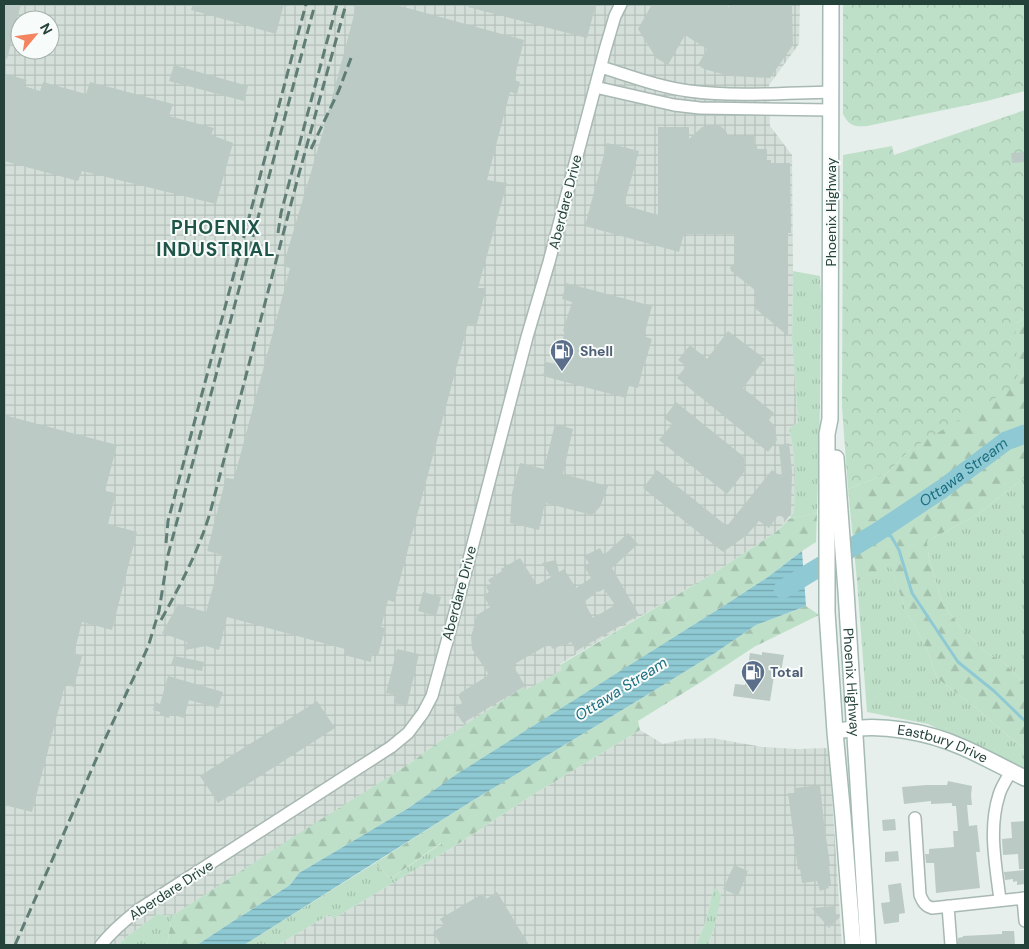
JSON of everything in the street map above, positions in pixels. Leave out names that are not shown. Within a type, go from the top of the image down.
[{"type":"main road","name":"Phoenix Highway","points":[[831,4],[830,419],[834,433],[833,514],[827,612],[853,945]]},
{"type":"main road","name":"Phoenix Highway","points":[[833,514],[846,591],[868,945]]},
{"type":"main road","name":"Eastbury Drive","points":[[835,732],[854,728],[879,728],[937,738],[961,747],[1025,778]]},
{"type":"street","name":"Aberdare Drive","points":[[101,945],[119,925],[138,910],[391,748],[408,733],[432,696],[527,337],[550,262],[595,87],[615,16],[621,4]]},
{"type":"street","points":[[601,67],[663,85],[688,90],[739,94],[830,92]]},
{"type":"street","points":[[595,87],[674,105],[700,108],[831,110]]},
{"type":"street","points":[[1000,900],[993,832],[994,818],[999,794],[1011,771]]},
{"type":"street","points":[[915,818],[920,895],[926,907],[932,908],[1024,898],[1025,921]]},
{"type":"street","points":[[948,906],[951,945]]},
{"type":"shaded area","points":[[4,4],[800,4],[799,44],[769,85],[770,126],[792,155],[792,339],[798,423],[789,428],[795,470],[794,512],[776,532],[717,571],[560,664],[563,670],[526,691],[524,688],[172,916],[157,914],[125,938],[119,945],[4,945]]},
{"type":"shaded area","points":[[640,730],[663,744],[686,739],[712,738],[763,747],[826,748],[829,753],[842,945],[708,945],[715,926],[713,890],[706,921],[696,945],[278,945],[330,914],[333,919],[458,844],[531,796]]},
{"type":"green space","points":[[843,4],[1025,4],[1025,91],[987,101],[867,126],[852,125],[843,114]]},
{"type":"green space","points":[[1025,110],[1025,319],[1015,323],[1018,384],[911,449],[886,474],[848,489],[842,407],[843,155],[892,146],[894,155]]},
{"type":"green space","points":[[793,271],[820,276],[820,406],[817,513],[789,519],[794,512],[795,470],[789,428],[798,423],[792,339]]},
{"type":"green space","points":[[1025,319],[1025,477],[977,515],[927,541],[929,559],[943,605],[962,629],[987,653],[1002,661],[1025,684],[1025,748],[937,678],[926,647],[906,611],[890,565],[857,581],[848,489],[886,474],[911,449],[1015,323]]},
{"type":"green space","points":[[1025,477],[1025,684],[1002,661],[987,653],[962,629],[943,605],[929,559],[927,541],[977,515]]},
{"type":"green space","points":[[817,513],[816,542],[768,577],[455,776],[407,809],[299,873],[290,885],[197,945],[167,945],[172,916],[409,764],[440,741],[524,687],[526,690],[562,670],[560,665],[717,571],[776,532],[789,519]]},
{"type":"green space","points":[[890,564],[906,611],[926,647],[937,678],[1025,748],[1025,769],[928,724],[867,712],[857,581]]},
{"type":"green space","points":[[806,606],[819,615],[754,647],[638,721],[640,730],[531,796],[458,844],[456,840],[446,848],[441,843],[390,879],[375,863],[472,801],[715,653],[756,625]]},
{"type":"green space","points":[[456,840],[458,844],[333,919],[330,914],[278,945],[244,945],[375,863],[390,879],[442,843]]},
{"type":"green space","points":[[716,888],[721,895],[715,926],[708,945],[696,945],[706,921],[713,890]]},
{"type":"green space","points":[[157,914],[172,916],[167,945],[119,945],[125,938]]},
{"type":"water","points":[[802,551],[806,606],[756,625],[715,653],[472,801],[244,945],[197,945],[290,885],[299,873],[407,809],[457,774],[768,577]]},
{"type":"building","points":[[4,4],[21,4],[19,10],[10,10],[10,47],[7,59],[4,58]]},
{"type":"building","points":[[193,4],[284,4],[276,34],[191,10]]},
{"type":"building","points":[[357,4],[393,4],[524,40],[514,80],[520,82],[517,94],[510,92],[487,180],[507,183],[478,288],[486,288],[476,327],[468,324],[394,602],[388,600],[381,627],[385,628],[378,656],[372,654],[371,662],[344,655],[345,649],[227,617],[219,650],[206,646],[185,650],[187,642],[162,633],[178,604],[206,612],[222,555],[207,551],[226,478],[234,479],[290,268],[283,266],[322,135]]},
{"type":"building","points":[[469,4],[596,4],[587,38],[468,7]]},
{"type":"building","points":[[652,4],[723,4],[729,7],[731,4],[792,4],[793,45],[770,78],[729,76],[704,69],[698,65],[707,49],[685,35],[668,65],[656,58],[638,29]]},
{"type":"building","points":[[174,65],[248,86],[244,101],[169,81]]},
{"type":"building","points":[[6,74],[27,80],[24,86],[40,91],[43,82],[86,94],[90,82],[173,104],[169,116],[214,128],[211,135],[233,143],[216,204],[82,171],[78,181],[4,161],[4,81]]},
{"type":"building","points":[[719,125],[726,131],[728,136],[754,136],[754,145],[757,145],[757,149],[767,149],[767,160],[771,160],[771,163],[790,163],[791,233],[788,233],[788,336],[756,309],[756,291],[731,271],[730,267],[734,264],[734,234],[684,234],[679,252],[585,226],[607,143],[639,151],[624,205],[658,215],[658,127],[689,127],[689,139],[702,127]]},
{"type":"building","points":[[1025,152],[1025,162],[1012,163],[1011,153]]},
{"type":"building","points":[[566,283],[652,306],[644,336],[652,339],[638,388],[629,386],[626,398],[543,376],[546,362],[556,364],[565,331],[563,331],[572,302],[562,299]]},
{"type":"building","points":[[728,331],[765,359],[743,388],[774,413],[769,420],[774,425],[777,440],[768,452],[677,378],[686,366],[678,360],[690,345],[707,359]]},
{"type":"building","points":[[676,402],[744,457],[745,471],[727,494],[659,440],[672,424],[664,418]]},
{"type":"building","points":[[4,415],[117,445],[105,491],[116,493],[108,524],[137,532],[112,630],[82,622],[74,653],[82,656],[74,687],[65,685],[32,812],[4,805]]},
{"type":"building","points":[[555,424],[573,429],[563,474],[608,486],[600,507],[592,515],[545,503],[539,530],[510,523],[512,493],[520,463],[544,469]]},
{"type":"building","points":[[789,443],[792,471],[791,513],[786,520],[779,514],[769,528],[759,521],[747,535],[723,552],[643,488],[657,470],[727,526],[772,470],[782,477],[779,446]]},
{"type":"building","points":[[628,533],[638,544],[612,568],[639,615],[576,651],[571,642],[553,649],[549,644],[513,665],[525,686],[463,723],[453,708],[462,703],[459,697],[460,693],[489,675],[472,649],[471,637],[477,615],[490,607],[483,595],[489,592],[486,587],[491,584],[488,580],[502,571],[501,569],[520,558],[537,585],[551,577],[542,563],[556,560],[559,572],[564,569],[576,588],[591,578],[584,566],[589,563],[584,556],[600,548],[604,555]],"holes":[[[604,589],[615,605],[593,618],[584,602],[598,591]]]},
{"type":"building","points":[[423,592],[441,597],[436,616],[418,611]]},
{"type":"building","points":[[397,649],[419,654],[407,706],[394,703],[396,695],[386,693]]},
{"type":"building","points":[[762,652],[784,655],[780,677],[774,676],[770,701],[733,696],[735,684],[745,685],[750,653],[762,655]]},
{"type":"building","points":[[174,656],[204,662],[202,671],[171,665]]},
{"type":"building","points":[[168,676],[223,692],[218,708],[189,700],[184,718],[170,714],[169,718],[160,715],[160,712],[153,710],[155,702],[160,704]]},
{"type":"building","points":[[317,701],[335,728],[218,803],[200,776]]},
{"type":"building","points":[[948,781],[972,786],[972,805],[967,805],[969,826],[977,825],[980,852],[976,852],[980,888],[936,893],[934,863],[926,863],[925,854],[929,854],[929,849],[954,847],[953,831],[958,831],[956,806],[952,806],[952,803],[931,804],[931,801],[904,804],[902,787],[947,785]]},
{"type":"building","points":[[820,785],[831,885],[828,886],[829,888],[820,891],[817,881],[802,883],[800,869],[798,870],[788,793],[795,793],[795,788]]},
{"type":"building","points":[[895,819],[896,830],[883,831],[882,820]]},
{"type":"building","points":[[1025,821],[1025,869],[1019,869],[1018,854],[1003,855],[1002,839],[1012,838],[1011,822]]},
{"type":"building","points":[[898,851],[899,861],[885,862],[885,852]]},
{"type":"building","points":[[734,865],[748,871],[738,896],[723,889]]},
{"type":"building","points":[[1025,870],[1025,884],[1017,885],[1017,881],[1013,882],[1013,879],[1005,880],[1004,872]]},
{"type":"building","points":[[901,883],[905,913],[899,914],[899,922],[884,924],[881,903],[890,902],[888,885]]},
{"type":"building","points":[[497,892],[529,945],[441,945],[433,932],[444,925],[440,919],[482,894],[486,899]]},
{"type":"building","points":[[834,906],[835,913],[840,917],[829,928],[812,908]]},
{"type":"building","points":[[1002,931],[1014,931],[1015,945],[958,945],[958,938],[963,936],[1002,934]]},
{"type":"waterway","name":"Ottawa Stream","points":[[783,589],[876,533],[942,489],[1006,441],[1025,434]]},
{"type":"waterway","points":[[876,533],[891,536],[899,550],[912,593],[958,662],[994,691],[1025,721]]},
{"type":"railway","points":[[166,543],[168,521],[306,4]]},
{"type":"railway","points":[[15,945],[105,739],[148,647],[159,611],[168,555],[315,4]]},
{"type":"railway","points":[[278,233],[281,213],[337,4]]},
{"type":"railway","points":[[161,620],[188,568],[210,513],[297,181],[346,4]]},
{"type":"railway","points":[[311,149],[339,90],[351,58]]},
{"type":"place","name":"Shell","points":[[562,372]]},
{"type":"place","name":"Total","points":[[753,693]]},
{"type":"district","name":"PHOENIX INDUSTRIAL","points":[[216,238]]}]
